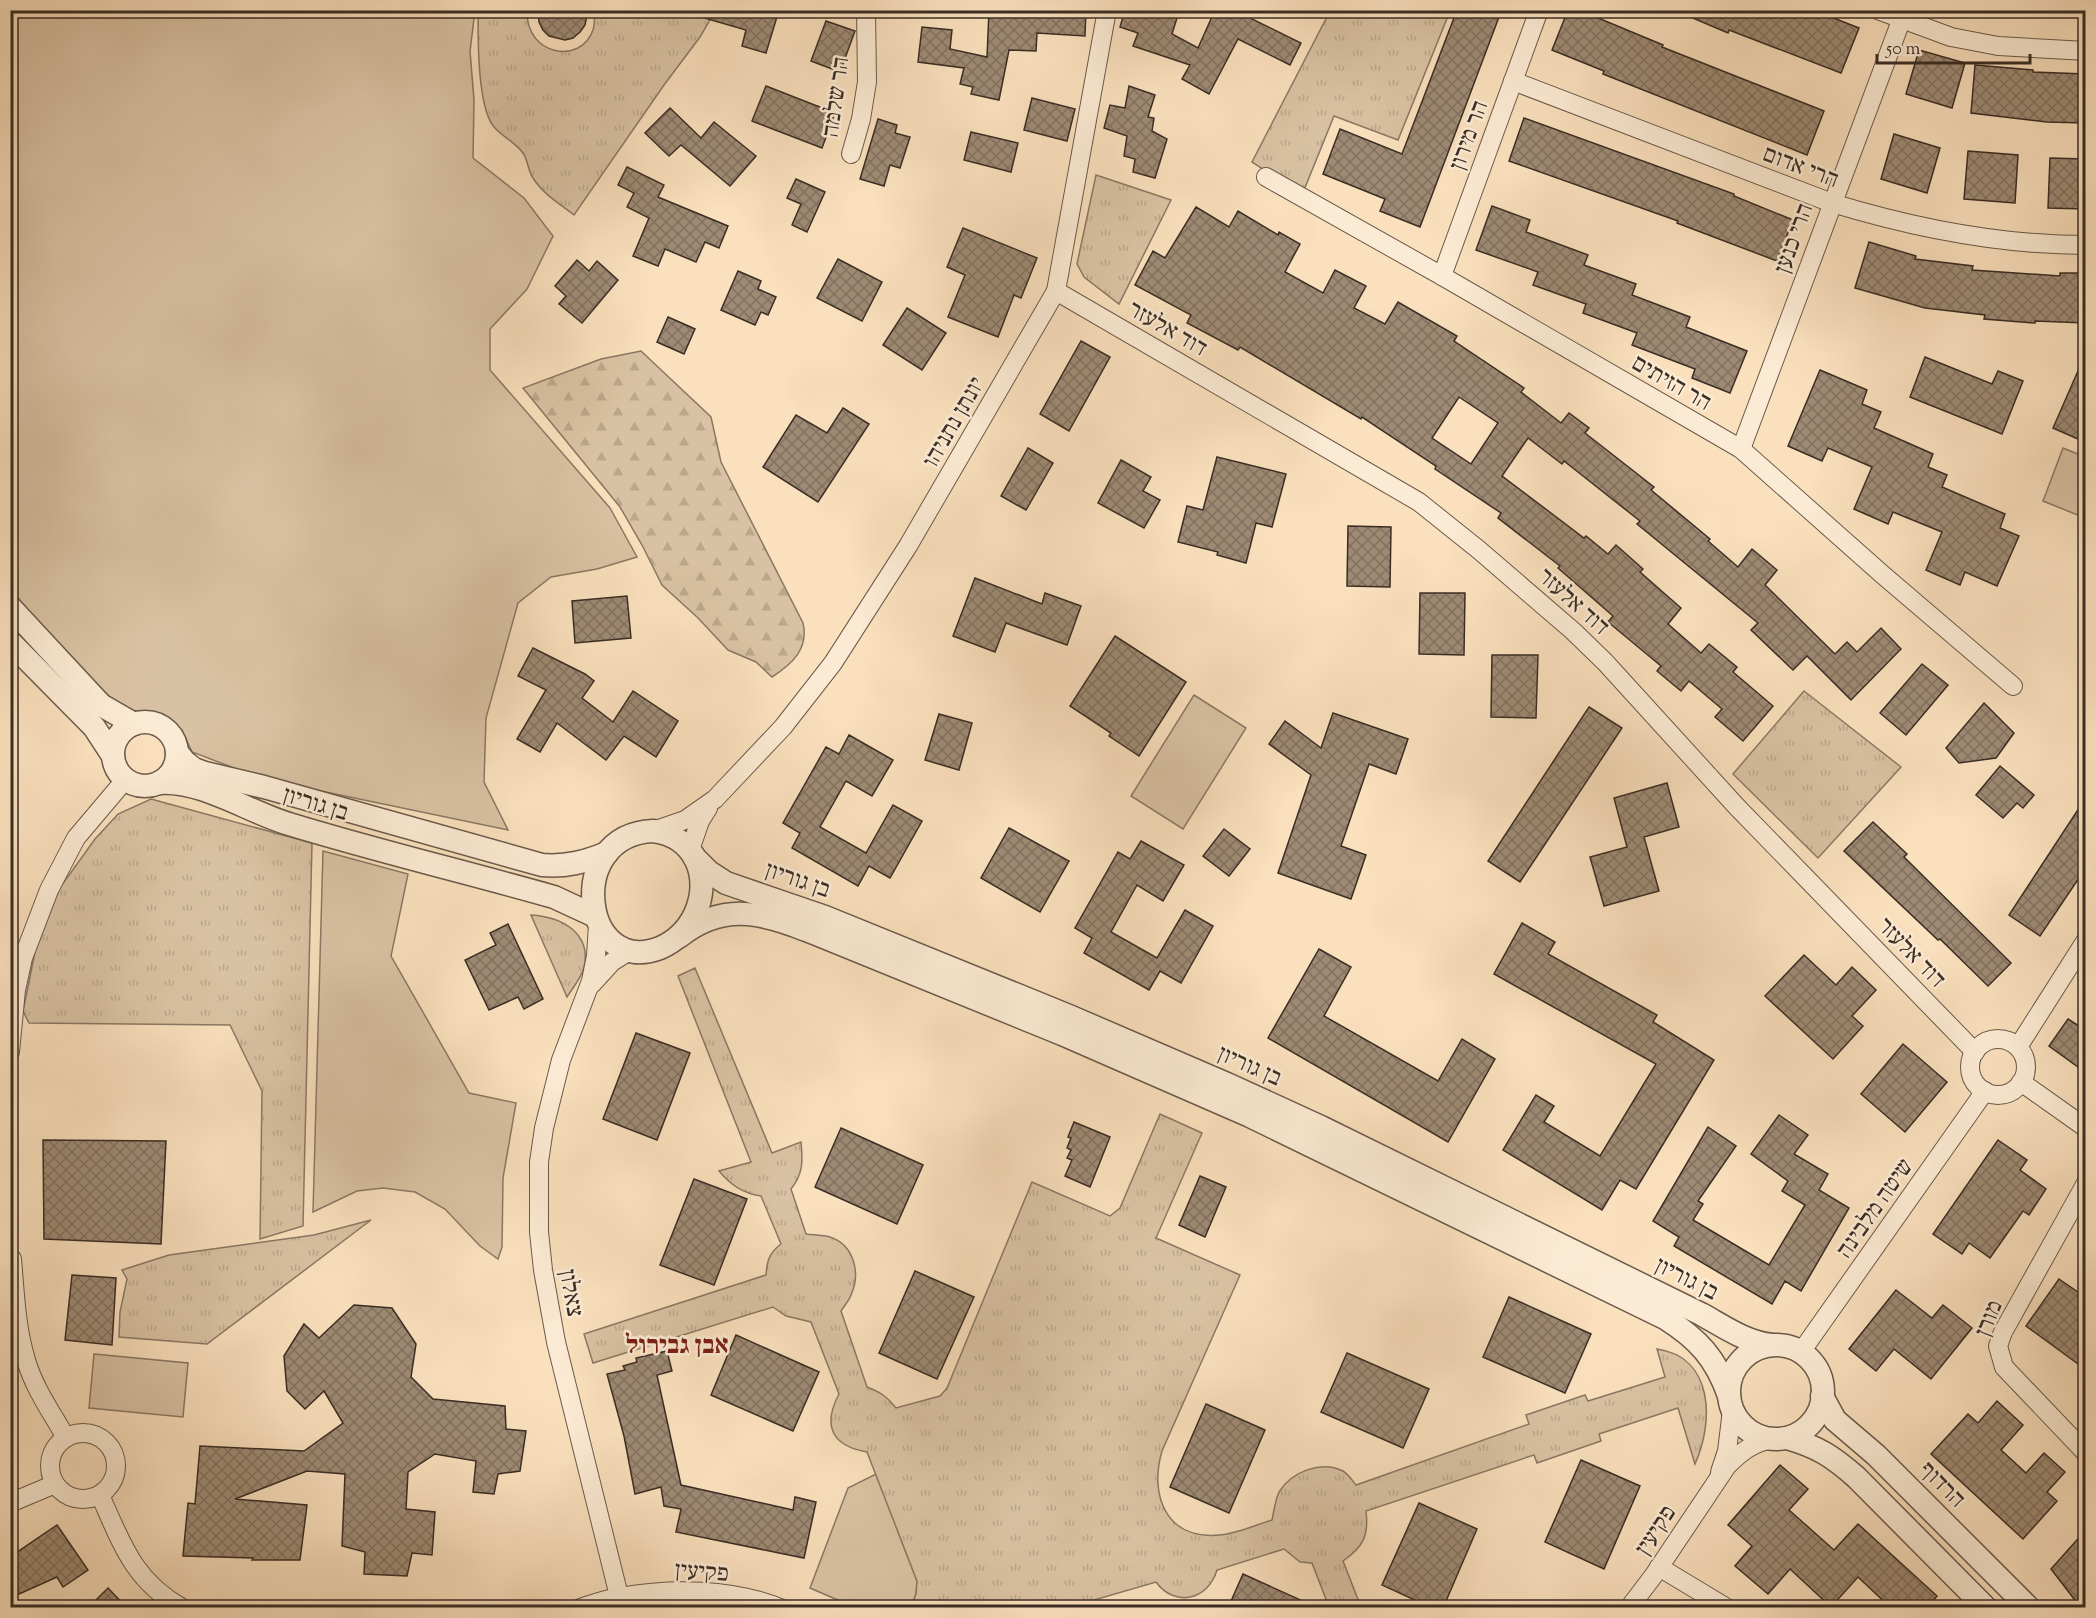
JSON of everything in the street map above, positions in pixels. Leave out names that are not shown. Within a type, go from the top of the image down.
[{"type":"street","name":"הר שלמה","points":[[851,154],[861,119],[867,82],[866,10]]},
{"type":"street","name":"יונתן נתניהו","points":[[693,854],[699,821],[715,800],[783,728],[845,646],[908,546],[1056,291],[1107,10]]},
{"type":"street","name":"הר מירון","points":[[1442,276],[1539,10]]},
{"type":"street","points":[[1878,10],[1903,15],[1951,37],[1998,46],[2085,51]]},
{"type":"street","name":"הרי כנען","points":[[1741,449],[1903,15]]},
{"type":"street","name":"הרי אדום","points":[[1513,81],[1832,203],[1877,217],[1963,235],[2012,242],[2085,245]]},
{"type":"street","name":"הר הזיתים","points":[[1266,177],[1741,449],[2013,686]]},
{"type":"street","name":"דוד אלעזר","points":[[1056,291],[1419,502],[1479,550],[1573,631],[1605,662],[1737,807],[1975,1052]]},
{"type":"street","points":[[10,607],[101,705],[134,724]]},
{"type":"street","points":[[10,642],[94,727],[125,780],[138,786],[159,783],[174,767],[177,752],[171,735],[154,723],[144,722],[134,724],[118,736],[112,756]]},
{"type":"street","name":"בן גוריון","points":[[177,752],[194,769],[205,773],[264,787],[542,865],[578,864],[607,853]]},
{"type":"street","points":[[10,1052],[16,990],[23,958],[48,890],[75,838],[125,780]]},
{"type":"street","name":"בן גוריון","points":[[159,783],[171,782],[192,787],[288,824],[554,897],[596,920]]},
{"type":"street","name":"יונתן נתניהו","points":[[653,831],[697,814],[715,800]]},
{"type":"street","points":[[653,831],[670,834],[693,854],[700,874],[701,893],[696,912],[680,936],[657,949],[631,950],[615,943],[596,920],[591,898],[594,879],[607,853],[628,836],[653,831]]},
{"type":"street","name":"בן גוריון","points":[[693,854],[709,872],[726,883],[825,916],[1233,1086],[1701,1314],[1739,1336],[1754,1342],[1772,1345]]},
{"type":"street","name":"בן גוריון","points":[[680,936],[695,924],[711,917],[741,913],[768,917],[819,935],[1219,1101],[1313,1144],[1665,1318],[1696,1341],[1710,1356],[1722,1374],[1731,1403]]},
{"type":"street","name":"צאלון","points":[[596,920],[595,962],[589,987],[561,1060],[544,1128],[538,1197],[539,1232],[543,1270],[556,1342],[620,1602]]},
{"type":"street","points":[[2018,1047],[2085,940]]},
{"type":"street","name":"צאלון","points":[[589,987],[612,962],[631,950]]},
{"type":"street","points":[[1995,1039],[2003,1039],[2018,1047],[2024,1054],[2026,1064],[2021,1082],[2009,1093],[2001,1095],[1985,1091],[1978,1086],[1971,1069],[1975,1052],[1980,1045],[1995,1039]]},
{"type":"street","points":[[2021,1082],[2085,1128]]},
{"type":"street","name":"שיטה מלבינה","points":[[1801,1352],[1985,1091]]},
{"type":"street","name":"מורן","points":[[2085,1183],[2003,1332],[1998,1346],[2004,1367],[2085,1454]]},
{"type":"street","points":[[10,1258],[12,1259],[18,1326],[26,1361],[37,1388],[66,1438]]},
{"type":"street","points":[[1779,1438],[1800,1432],[1811,1423],[1819,1411],[1822,1396],[1821,1381],[1816,1368],[1801,1352],[1787,1346],[1772,1345],[1758,1348],[1740,1361],[1730,1380],[1731,1403],[1745,1427],[1757,1435],[1819,1448],[1836,1460],[1856,1477],[1986,1608]]},
{"type":"street","name":"הרדוף","points":[[1822,1396],[1835,1420],[1876,1455],[2029,1608]]},
{"type":"street","name":"פקיעין","points":[[1719,1476],[1727,1450],[1731,1403]]},
{"type":"street","points":[[86,1433],[96,1436],[111,1449],[115,1459],[113,1480],[100,1495],[80,1499],[62,1491],[55,1484],[50,1464],[53,1454],[66,1438],[86,1433]]},
{"type":"street","name":"פקיעין","points":[[1629,1608],[1719,1476],[1745,1450],[1761,1440],[1779,1438]]},
{"type":"street","points":[[10,1503],[55,1484]]},
{"type":"street","points":[[100,1495],[128,1558],[145,1580],[182,1608]]},
{"type":"street","points":[[1659,1567],[1727,1608]]},
{"type":"street","name":"פקיעין","points":[[580,1608],[665,1592],[703,1592],[750,1599],[780,1608]]},
{"type":"green space","points":[[11,11],[475,11],[470,51],[474,100],[473,158],[524,198],[553,236],[527,289],[490,329],[490,370],[610,508],[637,557],[597,569],[551,577],[518,603],[486,718],[484,782],[508,830],[263,779],[192,752],[182,730],[155,714],[129,710],[110,697],[62,653],[11,589]]},
{"type":"green space","points":[[478,11],[527,11],[529,26],[535,38],[544,46],[567,51],[587,41],[593,30],[595,11],[715,11],[700,37],[574,215],[537,184],[523,153],[495,128],[489,119],[480,72]]},
{"type":"green space","points":[[1330,11],[1450,11],[1398,140],[1334,116],[1302,195],[1252,162]]},
{"type":"green space","points":[[1096,175],[1171,200],[1119,304],[1084,277],[1077,264]]},
{"type":"green space","points":[[641,351],[711,417],[721,462],[803,623],[804,641],[797,655],[772,677],[756,662],[728,650],[662,585],[620,507],[523,388],[601,359]]},
{"type":"green space","points":[[2063,448],[2085,457],[2085,518],[2043,501]]},
{"type":"green space","points":[[1804,691],[1901,767],[1818,858],[1733,774]]},
{"type":"green space","points":[[1194,695],[1246,728],[1183,829],[1131,796]]},
{"type":"green space","points":[[151,799],[312,843],[303,1226],[260,1239],[262,1091],[230,1025],[29,1023],[23,1011],[35,952],[59,889],[95,839],[118,814]]},
{"type":"green space","points":[[323,851],[408,874],[391,956],[469,1093],[516,1103],[503,1178],[502,1247],[498,1259],[480,1246],[445,1209],[415,1192],[383,1188],[357,1191],[313,1212]]},
{"type":"green space","points":[[531,915],[563,923],[579,936],[583,945],[584,968],[567,997]]},
{"type":"green space","points":[[695,968],[772,1153],[801,1142],[801,1167],[798,1178],[791,1189],[806,1234],[830,1237],[845,1246],[850,1253],[855,1269],[854,1287],[841,1311],[867,1387],[883,1395],[896,1408],[940,1396],[947,1388],[1032,1182],[1110,1216],[1120,1208],[1160,1114],[1202,1133],[1156,1238],[1240,1275],[1162,1451],[1158,1483],[1160,1498],[1174,1522],[1186,1530],[1201,1535],[1219,1535],[1272,1520],[1279,1492],[1291,1479],[1307,1470],[1334,1468],[1345,1472],[1356,1485],[1529,1424],[1526,1415],[1585,1395],[1588,1401],[1665,1377],[1657,1349],[1676,1355],[1690,1364],[1705,1394],[1705,1429],[1695,1464],[1678,1408],[1599,1434],[1601,1441],[1537,1463],[1534,1455],[1366,1511],[1363,1540],[1360,1546],[1343,1561],[1361,1607],[1329,1607],[1312,1563],[1300,1562],[1284,1549],[1217,1570],[1213,1580],[1206,1588],[1190,1597],[1181,1598],[1172,1595],[1156,1582],[1070,1607],[911,1607],[916,1594],[917,1581],[867,1452],[845,1445],[838,1439],[831,1425],[831,1416],[839,1394],[811,1322],[786,1316],[773,1307],[593,1363],[584,1334],[766,1275],[769,1258],[781,1244],[761,1196],[737,1188],[719,1171],[751,1162],[678,976]]},
{"type":"green space","points":[[371,1220],[207,1344],[119,1337],[120,1312],[127,1279],[122,1270],[169,1255],[314,1235]]},
{"type":"green space","points":[[94,1354],[188,1363],[183,1417],[89,1408]]},
{"type":"green space","points":[[876,1474],[917,1581],[916,1594],[911,1607],[854,1607],[810,1588],[848,1488]]},
{"type":"building","points":[[538,10],[588,10],[585,25],[580,32],[573,38],[565,40],[549,36],[543,30],[539,22]]},
{"type":"building","points":[[694,10],[779,10],[766,53],[742,46],[746,30],[694,15]]},
{"type":"building","points":[[989,10],[1086,10],[1085,36],[1037,33],[1036,51],[1009,50],[999,100],[971,94],[973,87],[960,84],[964,68],[918,62],[922,27],[952,30],[950,49],[987,57]]},
{"type":"building","points":[[1125,10],[1156,10],[1177,18],[1172,34],[1198,48],[1215,10],[1234,10],[1301,43],[1290,65],[1238,39],[1209,94],[1182,79],[1190,65],[1133,46],[1138,33],[1120,27]]},
{"type":"building","points":[[1457,10],[1483,10],[1499,17],[1420,227],[1380,211],[1385,199],[1323,174],[1340,129],[1402,154]]},
{"type":"building","points":[[1568,10],[1579,10],[1663,45],[1662,47],[1824,111],[1807,155],[1603,74],[1604,71],[1552,50]]},
{"type":"building","points":[[1674,10],[1813,10],[1859,28],[1841,73],[1729,30],[1728,33]]},
{"type":"building","points":[[826,21],[855,31],[840,72],[811,61]]},
{"type":"building","points":[[1919,50],[1965,63],[1952,108],[1906,94]]},
{"type":"building","points":[[1975,65],[2033,70],[2033,72],[2085,74],[2085,123],[2047,122],[1971,113]]},
{"type":"building","points":[[766,86],[835,113],[822,148],[752,121]]},
{"type":"building","points":[[1129,86],[1155,95],[1148,117],[1154,118],[1152,131],[1167,139],[1155,178],[1133,172],[1135,159],[1124,156],[1127,136],[1104,128],[1110,105],[1125,108]]},
{"type":"building","points":[[1032,98],[1075,109],[1067,141],[1024,130]]},
{"type":"building","points":[[670,108],[701,138],[714,122],[756,156],[730,186],[681,145],[669,156],[645,133]]},
{"type":"building","points":[[1524,118],[1734,194],[1734,196],[1793,220],[1777,261],[1677,223],[1678,221],[1509,161]]},
{"type":"building","points":[[878,119],[897,125],[895,133],[910,137],[900,168],[890,165],[884,186],[860,179]]},
{"type":"building","points":[[971,132],[1018,143],[1011,172],[964,160]]},
{"type":"building","points":[[1894,134],[1940,148],[1927,193],[1881,179]]},
{"type":"building","points":[[1968,151],[2018,155],[2015,203],[1964,199]]},
{"type":"building","points":[[2050,158],[2085,159],[2085,209],[2048,208]]},
{"type":"building","points":[[627,167],[664,185],[658,197],[728,226],[719,248],[705,242],[696,262],[665,249],[658,266],[633,256],[649,218],[627,207],[634,193],[618,185]]},
{"type":"building","points":[[796,179],[825,192],[807,232],[792,225],[801,204],[787,198]]},
{"type":"building","points":[[1492,206],[1530,220],[1526,232],[1588,255],[1584,265],[1636,284],[1632,295],[1690,317],[1686,327],[1747,351],[1730,393],[1692,378],[1695,369],[1632,345],[1637,333],[1583,313],[1586,304],[1533,285],[1538,272],[1476,250]]},
{"type":"building","points":[[1196,207],[1229,227],[1238,211],[1278,235],[1279,232],[1300,244],[1285,272],[1323,293],[1335,270],[1366,286],[1354,308],[1385,324],[1398,302],[1457,336],[1454,341],[1524,388],[1521,392],[1561,423],[1569,413],[1589,428],[1585,433],[1654,487],[1651,490],[1710,539],[1708,541],[1738,567],[1752,549],[1777,570],[1765,585],[1835,654],[1847,642],[1857,652],[1881,628],[1901,649],[1851,700],[1807,656],[1793,670],[1751,630],[1758,623],[1637,524],[1640,521],[1564,461],[1562,464],[1528,438],[1502,476],[1608,554],[1616,545],[1643,569],[1640,572],[1681,608],[1668,624],[1701,653],[1709,644],[1737,667],[1733,672],[1773,706],[1743,741],[1715,717],[1722,709],[1689,681],[1681,691],[1657,671],[1661,666],[1608,622],[1613,616],[1558,568],[1560,566],[1498,518],[1501,513],[1362,417],[1361,419],[1240,347],[1238,350],[1187,323],[1191,315],[1135,285],[1153,251],[1165,258]],"holes":[[[1459,397],[1498,423],[1471,464],[1432,438]]]},
{"type":"building","points":[[963,228],[1037,258],[1021,298],[1014,295],[998,337],[948,317],[965,275],[947,267]]},
{"type":"building","points":[[1869,242],[1916,256],[1915,259],[1973,266],[1972,270],[2060,276],[2060,273],[2085,273],[2085,323],[2035,321],[2035,323],[1984,319],[1985,315],[1925,308],[1855,288]]},
{"type":"building","points":[[838,259],[882,282],[862,321],[817,298]]},
{"type":"building","points":[[577,260],[589,271],[597,261],[618,280],[582,323],[559,304],[566,296],[555,286]]},
{"type":"building","points":[[738,271],[761,281],[758,289],[776,297],[768,315],[761,312],[755,325],[721,310]]},
{"type":"building","points":[[907,308],[946,333],[922,370],[883,345]]},
{"type":"building","points":[[668,317],[695,329],[684,354],[657,342]]},
{"type":"building","points":[[1081,341],[1110,357],[1069,431],[1040,414]]},
{"type":"building","points":[[2085,355],[2085,442],[2053,428]]},
{"type":"building","points":[[1925,357],[1992,384],[1998,371],[2023,381],[2002,434],[1910,397]]},
{"type":"building","points":[[1820,370],[1867,390],[1862,404],[1881,412],[1874,428],[1933,454],[1928,467],[1947,475],[1942,487],[2005,514],[2000,528],[2019,536],[1997,586],[1965,572],[1960,585],[1926,570],[1942,532],[1893,512],[1888,524],[1854,509],[1872,467],[1828,448],[1822,461],[1788,446]]},
{"type":"building","points":[[843,408],[869,424],[818,502],[763,467],[796,415],[827,433]]},
{"type":"building","points":[[1028,448],[1053,463],[1026,510],[1001,496]]},
{"type":"building","points":[[1217,457],[1286,474],[1272,527],[1256,523],[1246,563],[1217,555],[1218,552],[1178,542],[1187,506],[1203,510]]},
{"type":"building","points":[[1121,460],[1151,477],[1143,491],[1160,500],[1144,528],[1098,503]]},
{"type":"building","points":[[1348,526],[1391,527],[1390,587],[1347,586]]},
{"type":"building","points":[[975,578],[1042,604],[1045,593],[1081,606],[1067,645],[1006,623],[995,652],[953,636]]},
{"type":"building","points":[[1420,593],[1465,593],[1464,655],[1419,654]]},
{"type":"building","points":[[627,596],[631,638],[575,643],[572,601]]},
{"type":"building","points":[[1115,636],[1186,682],[1139,756],[1109,736],[1111,733],[1070,706]]},
{"type":"building","points":[[533,648],[585,674],[594,681],[582,698],[613,722],[633,691],[678,721],[656,757],[624,736],[606,760],[557,723],[540,752],[517,739],[546,690],[518,676]]},
{"type":"building","points":[[1492,655],[1538,655],[1536,718],[1491,717]]},
{"type":"building","points":[[1922,664],[1948,685],[1906,735],[1880,713]]},
{"type":"building","points":[[1984,703],[2014,733],[1996,758],[1959,763],[1946,748]]},
{"type":"building","points":[[1589,707],[1622,728],[1520,882],[1488,861]]},
{"type":"building","points":[[1333,713],[1408,739],[1396,774],[1369,764],[1341,846],[1366,855],[1351,899],[1278,873],[1311,775],[1269,744],[1285,721],[1321,748]]},
{"type":"building","points":[[939,714],[972,723],[959,770],[925,760]]},
{"type":"building","points":[[849,735],[893,760],[872,796],[846,781],[820,827],[866,853],[893,805],[922,821],[890,878],[869,866],[858,886],[792,848],[800,833],[783,823],[826,747],[839,754]]},
{"type":"building","points":[[2000,766],[2034,795],[2023,808],[2017,803],[2003,818],[1976,795]]},
{"type":"building","points":[[1667,783],[1679,827],[1644,837],[1659,891],[1604,906],[1590,857],[1627,847],[1614,798]]},
{"type":"building","points":[[2085,799],[2085,869],[2040,936],[2009,915]]},
{"type":"building","points":[[1873,822],[1907,854],[1904,857],[2011,963],[1988,986],[1844,851]]},
{"type":"building","points":[[1009,828],[1069,861],[1040,912],[981,878]]},
{"type":"building","points":[[1224,829],[1250,849],[1229,876],[1203,856]]},
{"type":"building","points":[[1141,841],[1184,865],[1163,901],[1137,885],[1111,932],[1157,958],[1185,910],[1213,926],[1181,983],[1160,971],[1149,990],[1084,953],[1092,938],[1075,928],[1118,852],[1130,859]]},
{"type":"building","points":[[1522,923],[1555,942],[1548,954],[1657,1015],[1653,1022],[1714,1060],[1636,1189],[1620,1180],[1602,1210],[1503,1150],[1536,1095],[1554,1106],[1544,1122],[1600,1156],[1656,1064],[1494,974]]},
{"type":"building","points":[[508,924],[543,999],[524,1009],[518,997],[489,1010],[465,960],[496,945],[490,933]]},
{"type":"building","points":[[1319,949],[1351,967],[1324,1016],[1438,1081],[1462,1039],[1495,1059],[1448,1142],[1268,1038]]},
{"type":"building","points":[[1804,955],[1836,985],[1852,967],[1876,990],[1852,1016],[1863,1026],[1833,1059],[1765,996]]},
{"type":"building","points":[[2068,1019],[2085,1030],[2085,1072],[2049,1046]]},
{"type":"building","points":[[636,1033],[690,1053],[657,1140],[603,1119]]},
{"type":"building","points":[[1903,1044],[1947,1082],[1905,1132],[1861,1094]]},
{"type":"building","points":[[1779,1115],[1808,1135],[1794,1154],[1828,1174],[1819,1190],[1849,1208],[1801,1291],[1785,1281],[1772,1304],[1674,1246],[1679,1237],[1653,1221],[1708,1127],[1736,1146],[1698,1201],[1703,1204],[1693,1220],[1769,1265],[1805,1205],[1782,1191],[1788,1181],[1751,1154]]},
{"type":"building","points":[[1074,1122],[1110,1137],[1090,1187],[1065,1176],[1072,1160],[1067,1158],[1071,1150],[1067,1148],[1071,1138],[1068,1137]]},
{"type":"building","points":[[841,1128],[923,1165],[897,1224],[815,1187]]},
{"type":"building","points":[[43,1140],[166,1141],[161,1244],[44,1239]]},
{"type":"building","points":[[1998,1140],[2027,1160],[2020,1170],[2046,1189],[2029,1215],[2023,1211],[1990,1258],[1969,1243],[1962,1254],[1933,1234]]},
{"type":"building","points":[[1200,1176],[1226,1187],[1205,1237],[1179,1225]]},
{"type":"building","points":[[694,1179],[747,1199],[714,1285],[660,1265]]},
{"type":"building","points":[[915,1271],[974,1297],[937,1379],[879,1353]]},
{"type":"building","points":[[72,1275],[116,1278],[112,1345],[65,1340]]},
{"type":"building","points":[[2059,1279],[2085,1297],[2085,1369],[2026,1326]]},
{"type":"building","points":[[1896,1290],[1932,1318],[1943,1305],[1972,1328],[1931,1379],[1894,1349],[1876,1371],[1849,1349]]},
{"type":"building","points":[[1509,1297],[1591,1334],[1565,1393],[1483,1357]]},
{"type":"building","points":[[354,1305],[392,1308],[416,1344],[411,1377],[433,1399],[505,1406],[506,1429],[526,1431],[520,1471],[498,1474],[494,1494],[473,1492],[476,1461],[435,1454],[408,1472],[406,1509],[435,1512],[432,1555],[412,1553],[407,1576],[364,1574],[365,1552],[342,1546],[345,1474],[307,1471],[235,1499],[307,1505],[300,1560],[183,1556],[188,1503],[195,1504],[200,1446],[304,1451],[343,1423],[324,1391],[305,1409],[287,1391],[284,1356],[304,1324],[319,1338]]},
{"type":"building","points":[[736,1335],[819,1372],[793,1431],[711,1395]]},
{"type":"building","points":[[667,1351],[672,1371],[657,1375],[681,1485],[793,1510],[795,1497],[816,1502],[804,1558],[676,1532],[681,1509],[664,1506],[661,1487],[635,1494],[624,1436],[607,1374],[625,1370],[623,1366],[637,1362],[636,1358]]},
{"type":"building","points":[[1347,1353],[1429,1389],[1403,1448],[1321,1412]]},
{"type":"building","points":[[1997,1401],[2023,1425],[2001,1450],[2026,1473],[2044,1453],[2065,1472],[2047,1492],[2057,1501],[2023,1539],[1931,1454],[1968,1414],[1978,1423]]},
{"type":"building","points":[[1206,1404],[1265,1430],[1229,1513],[1170,1487]]},
{"type":"building","points":[[1581,1460],[1640,1486],[1604,1569],[1545,1542]]},
{"type":"building","points":[[1780,1465],[1808,1489],[1789,1510],[1834,1550],[1858,1524],[1937,1596],[1927,1608],[1891,1608],[1858,1577],[1831,1607],[1790,1569],[1768,1594],[1735,1566],[1752,1546],[1728,1525]]},
{"type":"building","points":[[1419,1503],[1477,1529],[1443,1608],[1432,1608],[1382,1585]]},
{"type":"building","points":[[57,1525],[88,1570],[63,1587],[57,1577],[10,1598],[10,1557]]},
{"type":"building","points":[[2085,1531],[2085,1608],[2081,1608],[2051,1569]]},
{"type":"building","points":[[1243,1574],[1318,1608],[1228,1608]]},
{"type":"building","points":[[108,1588],[127,1608],[88,1608]]},
{"type":"district","name":"אבן גבירול","points":[[677,1344]]}]
